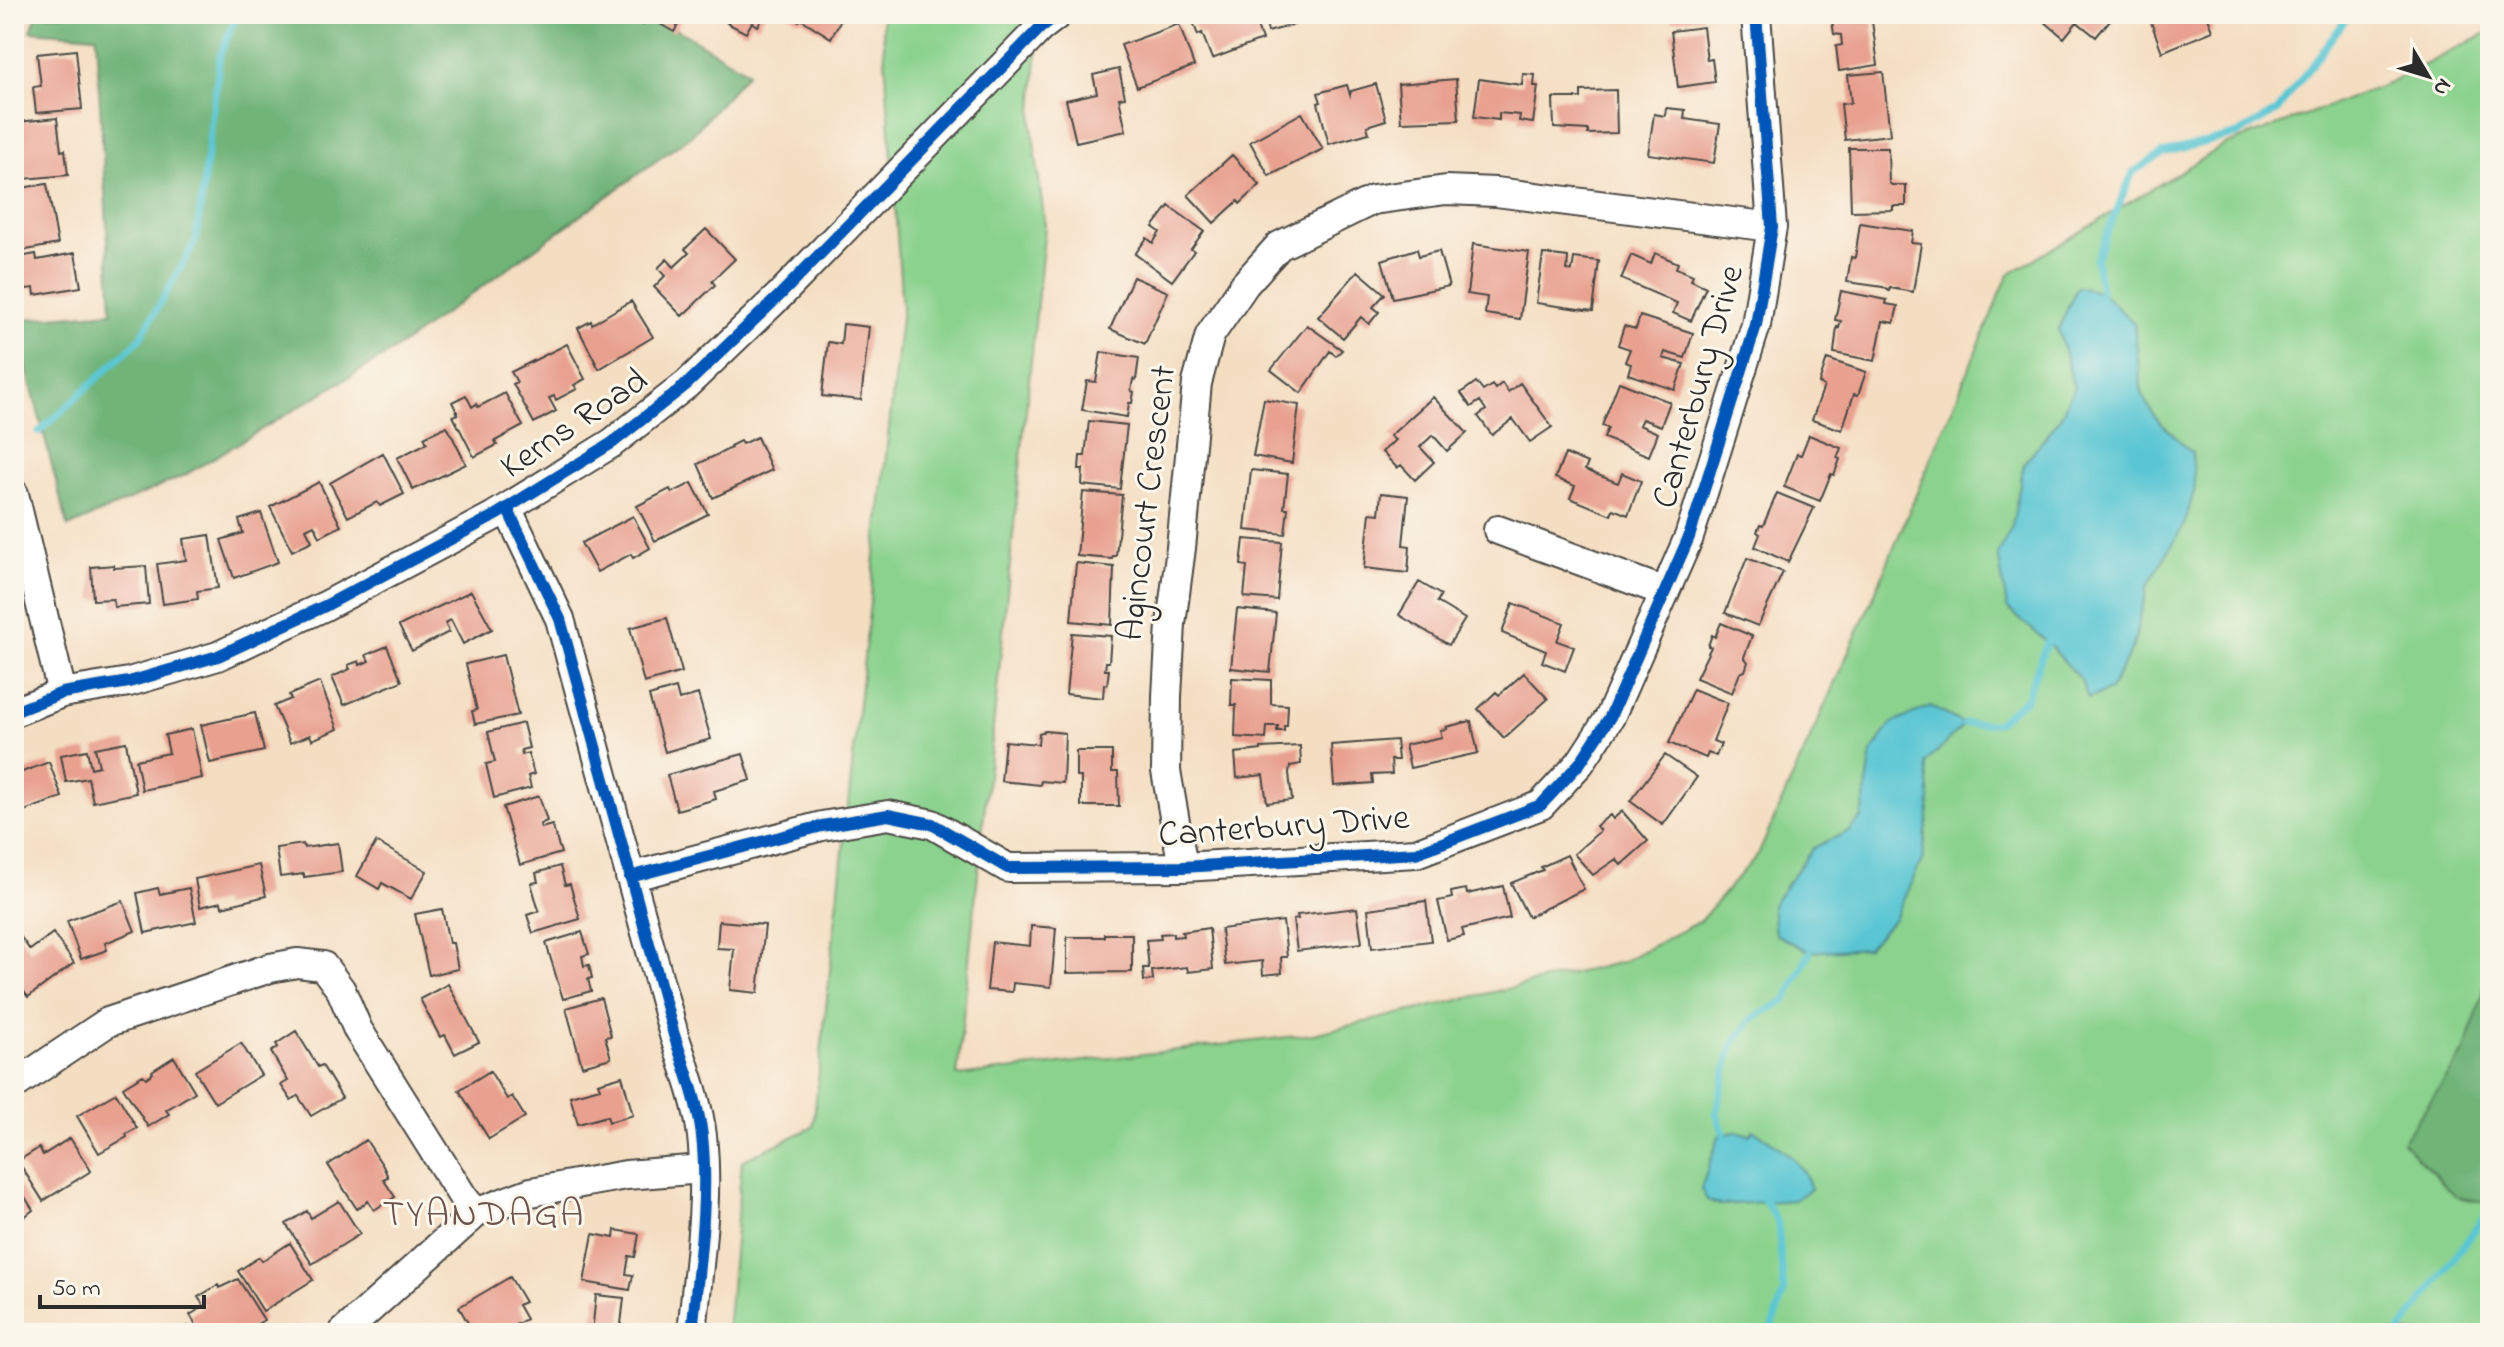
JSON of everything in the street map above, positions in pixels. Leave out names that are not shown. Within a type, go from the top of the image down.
[{"type":"street","name":"Canterbury Drive","points":[[630,877],[822,826],[888,815],[932,824],[1008,868],[1183,867],[1416,853],[1541,805],[1580,763],[1610,717],[1689,537],[1756,325],[1772,227],[1756,14]]},
{"type":"street","name":"Kerns Road","points":[[14,712],[62,693],[129,682],[218,656],[325,606],[507,508],[612,443],[687,384],[780,295],[1041,19]]},
{"type":"street","name":"Agincourt Crescent","points":[[1183,867],[1166,771],[1167,696],[1171,624],[1197,383],[1210,335],[1245,284],[1279,246],[1373,200],[1446,190],[1496,192],[1772,227]]},
{"type":"street","points":[[14,494],[62,693]]},
{"type":"street","points":[[507,508],[560,619],[694,1097],[702,1136],[704,1198],[692,1333]]},
{"type":"street","points":[[1498,530],[1665,592]]},
{"type":"street","points":[[14,1085],[108,1022],[270,968],[297,963],[323,966],[341,990],[358,1030],[476,1213]]},
{"type":"street","points":[[343,1333],[476,1213],[531,1192],[626,1175],[703,1169]]},
{"type":"green space","points":[[37,14],[651,14],[748,72],[692,135],[393,351],[185,475],[68,527],[14,320],[112,312],[96,36],[31,31]]},
{"type":"green space","points":[[882,14],[1040,14],[1032,125],[1045,226],[957,1076],[1313,1034],[1622,962],[1700,921],[1759,853],[1874,595],[2008,275],[2225,145],[2390,83],[2490,31],[2490,1333],[727,1333],[742,1161],[813,1127],[902,308]]},
{"type":"green space","points":[[2490,971],[2490,1203],[2457,1197],[2402,1142],[2465,1051]]},
{"type":"water","points":[[2077,287],[2101,292],[2134,323],[2142,395],[2155,417],[2192,453],[2195,488],[2184,525],[2147,587],[2133,647],[2110,690],[2088,699],[2081,680],[2047,642],[2007,608],[1998,554],[2012,526],[2024,463],[2059,420],[2074,387],[2058,330]]},
{"type":"water","points":[[1930,706],[1964,724],[1926,763],[1930,800],[1923,858],[1894,919],[1867,948],[1810,952],[1775,934],[1772,905],[1813,848],[1849,831],[1862,817],[1872,752],[1891,724]]},
{"type":"water","points":[[1754,1130],[1795,1161],[1811,1189],[1794,1200],[1720,1205],[1707,1200],[1701,1189],[1719,1136],[1737,1131],[1749,1135]]},
{"type":"building","points":[[629,14],[649,14],[643,25],[628,17]]},
{"type":"building","points":[[652,14],[684,14],[674,32],[653,20],[656,16]]},
{"type":"building","points":[[732,14],[765,14],[758,26],[752,22],[746,33],[727,23]]},
{"type":"building","points":[[787,14],[844,14],[831,38]]},
{"type":"building","points":[[1190,14],[1219,14],[1222,23],[1253,16],[1262,40],[1212,59],[1202,33],[1198,35]]},
{"type":"building","points":[[1264,14],[1324,14],[1325,16],[1268,32]]},
{"type":"building","points":[[1670,14],[1701,14],[1702,17],[1671,21]]},
{"type":"building","points":[[1839,14],[1871,14],[1878,65],[1839,71],[1836,46],[1842,45],[1841,35],[1834,34],[1832,21],[1840,20]]},
{"type":"building","points":[[2115,14],[2096,37],[2077,22],[2064,38],[2038,16]]},
{"type":"building","points":[[2148,14],[2207,14],[2213,31],[2162,52]]},
{"type":"building","points":[[1179,24],[1194,66],[1137,87],[1121,45]]},
{"type":"building","points":[[1703,27],[1707,60],[1712,59],[1715,82],[1678,87],[1671,31]]},
{"type":"building","points":[[76,50],[82,109],[36,113],[33,87],[41,86],[37,54]]},
{"type":"building","points":[[1119,69],[1125,97],[1119,98],[1126,131],[1076,142],[1066,100],[1097,93],[1093,75]]},
{"type":"building","points":[[1883,72],[1890,135],[1845,140],[1841,104],[1851,103],[1848,75]]},
{"type":"building","points":[[1523,74],[1535,75],[1534,86],[1538,86],[1533,123],[1519,121],[1520,115],[1499,113],[1499,120],[1474,117],[1479,79],[1522,85]]},
{"type":"building","points":[[1456,79],[1459,120],[1401,122],[1398,84]]},
{"type":"building","points":[[1376,84],[1386,120],[1367,126],[1369,133],[1329,144],[1318,93],[1347,85],[1350,95],[1351,91]]},
{"type":"building","points":[[1616,90],[1617,133],[1588,134],[1588,130],[1554,128],[1553,98],[1581,98],[1581,91]]},
{"type":"building","points":[[1666,108],[1685,110],[1684,119],[1720,124],[1714,163],[1648,154],[1654,114],[1665,116]]},
{"type":"building","points":[[1302,113],[1323,149],[1269,176],[1250,142]]},
{"type":"building","points":[[57,118],[68,175],[24,179],[18,122]]},
{"type":"building","points":[[1849,148],[1888,148],[1889,183],[1906,185],[1906,206],[1893,206],[1893,210],[1851,211]]},
{"type":"building","points":[[1232,155],[1260,185],[1214,223],[1188,195]]},
{"type":"building","points":[[47,184],[58,244],[21,251],[14,214],[14,189]]},
{"type":"building","points":[[1169,206],[1204,231],[1172,281],[1135,254],[1147,238],[1153,243],[1160,232],[1153,227]]},
{"type":"building","points":[[1860,223],[1913,231],[1911,243],[1921,244],[1913,292],[1890,288],[1889,291],[1883,287],[1847,282],[1851,257],[1855,258]]},
{"type":"building","points":[[706,229],[735,259],[712,281],[715,285],[682,316],[654,287],[665,276],[658,268],[667,259],[674,267],[689,253],[685,249]]},
{"type":"building","points":[[1473,244],[1529,252],[1520,319],[1485,314],[1487,297],[1467,294]]},
{"type":"building","points":[[1417,249],[1419,256],[1439,251],[1449,286],[1393,298],[1382,260]]},
{"type":"building","points":[[75,253],[81,287],[35,295],[34,288],[18,290],[14,258],[36,254],[37,260]]},
{"type":"building","points":[[1655,253],[1678,263],[1676,268],[1693,275],[1691,280],[1706,287],[1691,321],[1673,313],[1677,303],[1621,279],[1631,255],[1651,264]]},
{"type":"building","points":[[1543,254],[1568,257],[1567,270],[1572,271],[1574,258],[1599,261],[1593,311],[1536,303]]},
{"type":"building","points":[[1358,271],[1385,294],[1373,307],[1379,312],[1369,324],[1361,317],[1343,338],[1318,317]]},
{"type":"building","points":[[1133,277],[1168,292],[1145,344],[1110,329]]},
{"type":"building","points":[[1841,291],[1887,300],[1886,304],[1898,306],[1894,323],[1883,321],[1875,361],[1834,353],[1837,327],[1841,321],[1835,320]]},
{"type":"building","points":[[631,301],[653,337],[599,369],[578,328],[591,321],[592,324]]},
{"type":"building","points":[[1640,316],[1693,333],[1685,358],[1665,352],[1663,358],[1684,364],[1675,390],[1628,374],[1631,364],[1625,362],[1630,349],[1618,345],[1624,326],[1636,329]]},
{"type":"building","points":[[843,324],[869,327],[861,400],[822,396],[828,342],[841,344]]},
{"type":"building","points":[[1307,325],[1342,350],[1336,356],[1330,351],[1301,393],[1271,370]]},
{"type":"building","points":[[567,344],[585,379],[574,385],[577,389],[556,400],[554,396],[549,398],[556,411],[534,423],[513,384],[517,382],[511,372]]},
{"type":"building","points":[[1101,352],[1139,358],[1127,417],[1082,410],[1087,381],[1096,382]]},
{"type":"building","points":[[1827,359],[1866,372],[1858,395],[1854,394],[1842,430],[1812,420],[1824,386],[1819,383]]},
{"type":"building","points":[[1476,382],[1483,391],[1492,385],[1495,389],[1502,383],[1508,392],[1520,383],[1552,427],[1530,442],[1513,419],[1492,435],[1478,416],[1486,410],[1480,401],[1471,407],[1461,393]]},
{"type":"building","points":[[1619,382],[1670,402],[1661,426],[1642,419],[1639,425],[1658,433],[1649,456],[1604,438],[1608,428],[1602,426]]},
{"type":"building","points":[[505,393],[523,426],[474,457],[453,416],[458,414],[452,402],[466,395],[472,407],[476,404],[478,407]]},
{"type":"building","points":[[1433,397],[1467,433],[1447,451],[1433,435],[1420,447],[1434,462],[1415,480],[1401,465],[1397,468],[1382,452],[1395,440],[1390,436]]},
{"type":"building","points":[[1264,399],[1299,405],[1292,463],[1253,456]]},
{"type":"building","points":[[1089,421],[1127,425],[1120,489],[1082,485],[1080,456],[1085,456]]},
{"type":"building","points":[[447,426],[466,464],[413,490],[397,458],[427,443],[424,437]]},
{"type":"building","points":[[1809,435],[1841,448],[1834,475],[1831,474],[1820,501],[1784,487],[1797,454],[1801,455]]},
{"type":"building","points":[[757,437],[772,470],[713,498],[698,464],[740,441],[742,444]]},
{"type":"building","points":[[383,453],[404,494],[380,506],[377,502],[348,517],[330,483]]},
{"type":"building","points":[[1565,454],[1588,463],[1585,470],[1618,483],[1622,473],[1641,481],[1628,515],[1613,509],[1611,515],[1570,498],[1575,486],[1555,478]]},
{"type":"building","points":[[1251,470],[1288,474],[1285,534],[1245,530]]},
{"type":"building","points":[[319,482],[341,526],[320,537],[314,525],[306,529],[312,541],[292,551],[270,507]]},
{"type":"building","points":[[692,483],[708,514],[655,541],[637,506],[670,489],[672,493]]},
{"type":"building","points":[[1083,492],[1122,495],[1116,556],[1112,559],[1077,556]]},
{"type":"building","points":[[1381,493],[1408,496],[1403,545],[1410,546],[1408,573],[1364,568],[1370,513],[1379,514]]},
{"type":"building","points":[[1777,493],[1814,508],[1788,562],[1755,547],[1760,534],[1757,532],[1760,525],[1763,526]]},
{"type":"building","points":[[261,513],[278,562],[234,578],[221,540],[243,533],[239,520]]},
{"type":"building","points":[[633,516],[650,548],[597,572],[581,543]]},
{"type":"building","points":[[210,535],[218,588],[197,591],[198,599],[163,604],[157,564],[186,560],[183,539]]},
{"type":"building","points":[[1244,539],[1282,542],[1277,600],[1244,597],[1247,566],[1241,565]]},
{"type":"building","points":[[1747,558],[1783,572],[1758,626],[1725,613]]},
{"type":"building","points":[[1076,563],[1114,567],[1112,625],[1071,621]]},
{"type":"building","points":[[114,565],[114,568],[146,566],[149,604],[114,607],[113,599],[93,600],[91,567]]},
{"type":"building","points":[[1419,582],[1441,595],[1437,602],[1465,619],[1449,645],[1399,615]]},
{"type":"building","points":[[471,591],[492,629],[463,644],[451,620],[445,623],[449,632],[412,651],[399,626]]},
{"type":"building","points":[[1513,603],[1564,623],[1557,641],[1574,647],[1565,671],[1542,662],[1546,651],[1502,633]]},
{"type":"building","points":[[1237,609],[1276,613],[1270,672],[1231,668]]},
{"type":"building","points":[[667,618],[682,672],[644,683],[630,628]]},
{"type":"building","points":[[1721,623],[1752,636],[1744,657],[1748,662],[1745,671],[1740,673],[1732,693],[1696,678],[1711,647],[1708,646],[1712,635],[1715,637]]},
{"type":"building","points":[[1072,633],[1111,636],[1103,698],[1066,694]]},
{"type":"building","points":[[387,646],[402,681],[344,705],[332,677],[350,669],[348,665],[369,661],[366,655]]},
{"type":"building","points":[[503,655],[518,715],[475,724],[472,711],[477,710],[466,664]]},
{"type":"building","points":[[1524,673],[1548,699],[1504,738],[1478,709]]},
{"type":"building","points":[[1232,678],[1271,680],[1271,704],[1288,705],[1284,731],[1277,731],[1278,726],[1267,726],[1266,739],[1235,737],[1236,705],[1231,705]]},
{"type":"building","points":[[320,682],[338,729],[312,740],[310,735],[290,743],[274,706],[291,699],[289,695]]},
{"type":"building","points":[[676,688],[679,700],[698,694],[711,739],[665,752],[649,696]]},
{"type":"building","points":[[1693,689],[1728,703],[1713,741],[1721,744],[1716,756],[1708,753],[1706,758],[1669,743]]},
{"type":"building","points":[[255,713],[264,751],[210,763],[201,725]]},
{"type":"building","points":[[1471,721],[1478,753],[1410,768],[1405,745],[1442,737],[1440,730]]},
{"type":"building","points":[[523,723],[529,748],[521,750],[522,755],[528,753],[534,774],[528,776],[531,788],[494,798],[486,764],[495,762],[488,732]]},
{"type":"building","points":[[192,729],[202,778],[142,790],[136,760],[169,753],[165,735]]},
{"type":"building","points":[[1039,733],[1065,733],[1063,783],[1041,781],[1040,785],[1001,781],[1005,741],[1038,744]]},
{"type":"building","points":[[1396,740],[1398,760],[1391,760],[1392,774],[1372,775],[1373,783],[1334,786],[1331,745]]},
{"type":"building","points":[[126,742],[136,793],[93,802],[88,778],[66,782],[61,755],[87,750],[91,768],[99,766],[95,748]]},
{"type":"building","points":[[1300,746],[1301,764],[1290,766],[1292,800],[1267,803],[1263,775],[1237,778],[1235,753]]},
{"type":"building","points":[[1076,751],[1112,751],[1112,772],[1118,772],[1119,806],[1081,806],[1081,777],[1076,777]]},
{"type":"building","points":[[743,754],[751,780],[714,791],[716,799],[677,810],[667,775]]},
{"type":"building","points":[[1665,755],[1697,777],[1663,825],[1630,801]]},
{"type":"building","points":[[49,762],[62,797],[14,815],[14,775]]},
{"type":"building","points":[[539,796],[547,821],[540,824],[541,828],[552,825],[561,853],[520,865],[503,807]]},
{"type":"building","points":[[1622,811],[1648,841],[1621,865],[1616,859],[1593,875],[1574,854],[1600,831],[1596,826],[1610,815],[1613,819]]},
{"type":"building","points":[[376,842],[427,871],[411,899],[382,883],[379,889],[357,876]]},
{"type":"building","points":[[338,843],[342,872],[280,877],[276,848]]},
{"type":"building","points":[[1567,855],[1584,889],[1528,917],[1511,883],[1543,870],[1541,867]]},
{"type":"building","points":[[259,865],[266,896],[222,907],[221,902],[200,907],[195,879]]},
{"type":"building","points":[[560,866],[565,885],[570,884],[580,919],[533,933],[527,915],[539,911],[531,883],[538,882],[536,873]]},
{"type":"building","points":[[1503,886],[1510,918],[1462,929],[1464,936],[1447,940],[1438,901],[1452,898],[1451,892],[1466,889],[1467,894]]},
{"type":"building","points":[[158,888],[160,894],[189,888],[196,922],[145,933],[137,893]]},
{"type":"building","points":[[123,901],[135,931],[105,943],[107,950],[81,959],[67,921]]},
{"type":"building","points":[[1426,901],[1431,941],[1372,948],[1368,909]]},
{"type":"building","points":[[1357,908],[1362,943],[1297,951],[1293,920],[1298,919],[1297,915]]},
{"type":"building","points":[[442,909],[458,969],[429,975],[415,914]]},
{"type":"building","points":[[719,921],[765,925],[758,993],[730,990],[734,949],[717,948]]},
{"type":"building","points":[[1283,921],[1287,957],[1281,957],[1282,973],[1263,975],[1262,961],[1225,965],[1221,929]]},
{"type":"building","points":[[1031,926],[1056,928],[1051,987],[1013,983],[1012,992],[987,990],[992,942],[1030,946]]},
{"type":"building","points":[[1209,928],[1213,969],[1188,972],[1187,967],[1152,971],[1153,980],[1144,981],[1143,968],[1149,968],[1146,940],[1161,939],[1160,934],[1183,936],[1182,932]]},
{"type":"building","points":[[582,932],[589,954],[582,956],[584,966],[589,965],[591,991],[563,999],[546,943]]},
{"type":"building","points":[[53,933],[74,963],[28,997],[14,978],[14,941],[20,936],[30,950]]},
{"type":"building","points":[[1104,934],[1132,934],[1132,972],[1067,973],[1067,937],[1104,937]]},
{"type":"building","points":[[448,984],[479,1042],[455,1054],[445,1035],[440,1037],[420,999]]},
{"type":"building","points":[[601,998],[611,1036],[605,1037],[611,1058],[582,1066],[566,1008]]},
{"type":"building","points":[[296,1031],[342,1098],[311,1116],[298,1096],[291,1100],[281,1085],[288,1081],[271,1052],[278,1047],[276,1044]]},
{"type":"building","points":[[241,1043],[261,1075],[215,1103],[195,1071]]},
{"type":"building","points":[[174,1057],[195,1092],[166,1110],[169,1114],[148,1127],[123,1087],[143,1075],[146,1078]]},
{"type":"building","points":[[490,1071],[507,1099],[512,1096],[525,1117],[489,1139],[459,1090]]},
{"type":"building","points":[[622,1076],[633,1115],[609,1122],[607,1116],[578,1124],[570,1096],[600,1088],[598,1083]]},
{"type":"building","points":[[116,1093],[137,1128],[99,1153],[77,1116]]},
{"type":"building","points":[[70,1138],[91,1171],[43,1201],[18,1161],[39,1148],[43,1155]]},
{"type":"building","points":[[366,1140],[383,1166],[388,1177],[383,1179],[395,1197],[374,1210],[368,1201],[357,1209],[328,1165]]},
{"type":"building","points":[[14,1179],[33,1210],[14,1225]]},
{"type":"building","points":[[339,1201],[360,1234],[312,1264],[286,1224],[307,1211],[311,1218]]},
{"type":"building","points":[[615,1230],[639,1234],[635,1257],[629,1256],[626,1274],[633,1275],[630,1290],[584,1282],[593,1234],[614,1238]]},
{"type":"building","points":[[290,1243],[313,1280],[263,1311],[238,1271],[259,1257],[262,1261]]},
{"type":"building","points":[[510,1277],[525,1302],[518,1305],[526,1319],[501,1333],[481,1333],[478,1328],[473,1332],[459,1307]]},
{"type":"building","points":[[238,1279],[264,1320],[242,1333],[201,1333],[190,1315],[204,1306],[198,1297],[218,1285],[219,1288]]},
{"type":"building","points":[[596,1295],[624,1298],[620,1333],[592,1333]]},
{"type":"building","points":[[188,1326],[192,1333],[176,1333]]},
{"type":"waterway","points":[[39,432],[139,340],[196,241],[220,55],[237,14]]},
{"type":"waterway","points":[[2101,292],[2096,259],[2133,172],[2163,153],[2238,134],[2277,111],[2350,14]]},
{"type":"waterway","points":[[1964,724],[1996,723],[2026,699],[2047,642]]},
{"type":"waterway","points":[[1727,1142],[1716,1112],[1732,1046],[1752,1019],[1786,1000],[1810,952]]},
{"type":"waterway","points":[[1762,1196],[1778,1223],[1784,1292],[1770,1333]]},
{"type":"waterway","points":[[2399,1333],[2490,1209]]},
{"type":"cycle path","points":[[14,712],[62,693],[129,682],[218,656],[325,606],[494,516],[612,443],[687,384],[780,295],[1040,28],[1058,14]]},
{"type":"cycle path","points":[[630,877],[822,826],[888,815],[932,824],[1008,868],[1183,867],[1416,853],[1541,805],[1580,763],[1610,717],[1689,537],[1756,325],[1772,227],[1756,14]]},
{"type":"cycle path","points":[[507,508],[560,619],[697,1111],[702,1136],[704,1185],[692,1333]]},
{"type":"district","name":"TYANDAGA","points":[[484,1216]]}]
